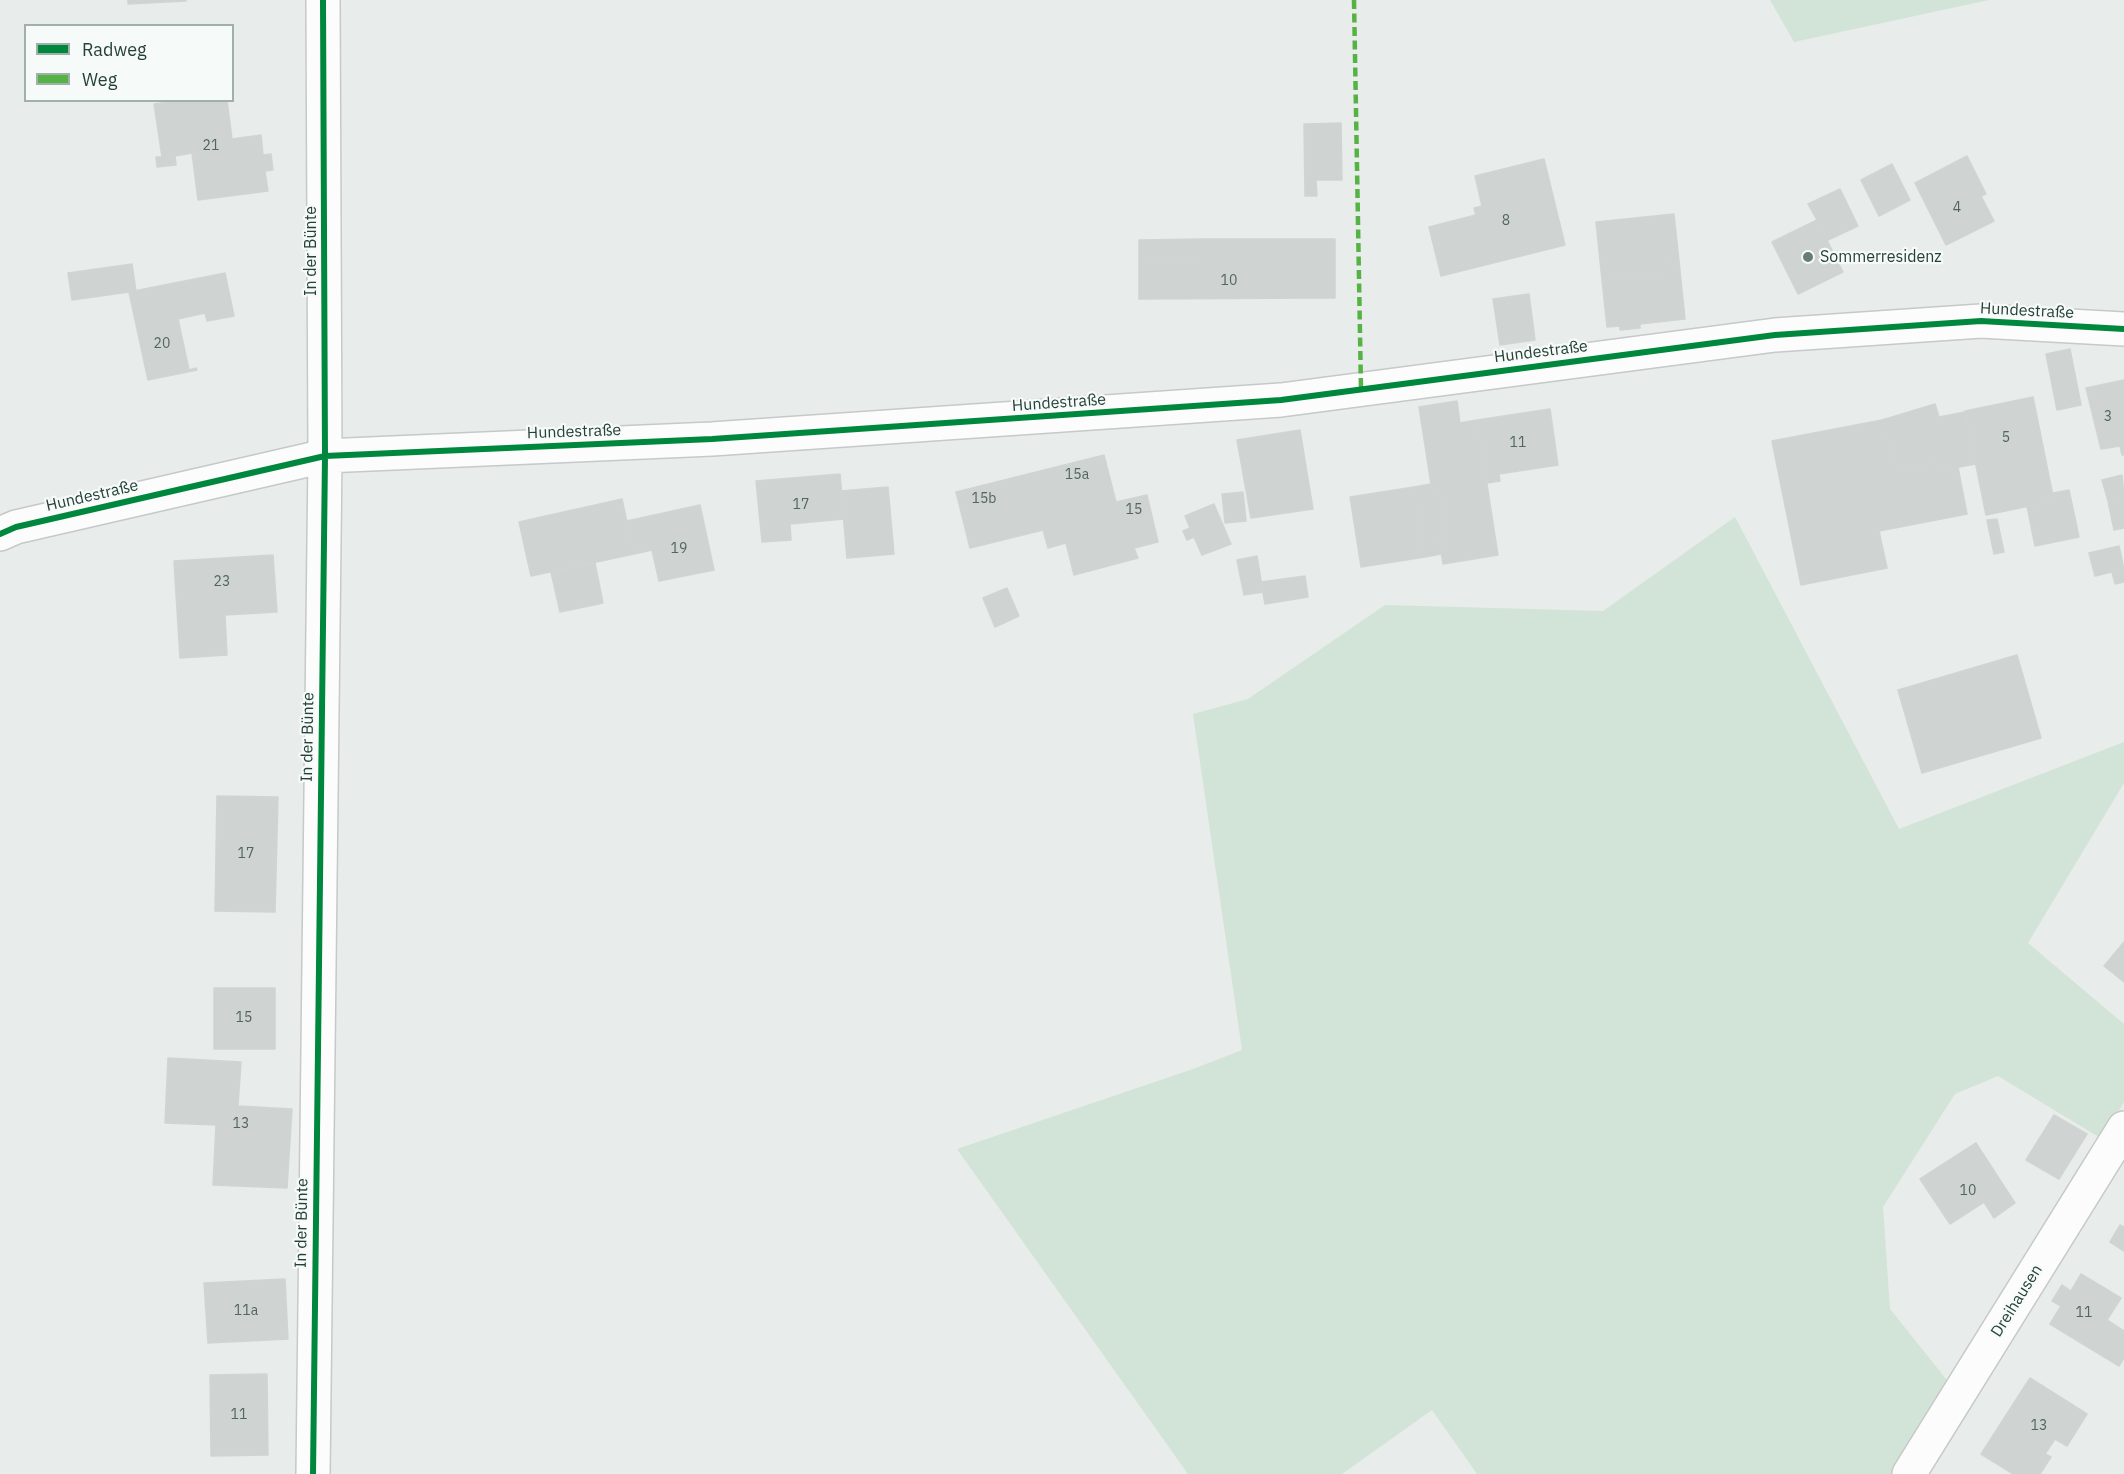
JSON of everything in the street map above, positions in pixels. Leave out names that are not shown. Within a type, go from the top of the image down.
[{"type":"street","name":"In der Bünte","points":[[313,1474],[325,456],[323,0]]},
{"type":"street","name":"Hundestraße","points":[[0,534],[16,527],[325,456],[712,440],[1281,400],[1775,335],[1982,321],[2124,329]]},
{"type":"street","name":"Dreihausen","points":[[1909,1474],[2124,1128]]},
{"type":"green space","points":[[1770,0],[1989,0],[1794,42]]},
{"type":"green space","points":[[1735,517],[1899,829],[2124,742],[2124,783],[2028,943],[2124,1024],[2124,1102],[2102,1139],[1998,1076],[1955,1094],[1883,1207],[1890,1309],[1950,1384],[1892,1474],[1477,1474],[1432,1410],[1342,1474],[1188,1474],[957,1149],[1193,1069],[1242,1050],[1193,714],[1248,699],[1385,605],[1603,611]]},
{"type":"building","points":[[128,0],[186,0],[186,1],[128,4]]},
{"type":"building","points":[[227,102],[232,139],[261,135],[263,155],[271,154],[273,170],[265,171],[268,191],[198,200],[192,153],[175,156],[176,165],[157,167],[156,157],[162,157],[154,104]]},
{"type":"building","points":[[1341,123],[1342,180],[1316,180],[1317,196],[1305,196],[1304,124]]},
{"type":"building","points":[[1967,156],[1986,194],[1981,196],[1994,221],[1946,245],[1915,183]]},
{"type":"building","points":[[1544,159],[1565,245],[1441,276],[1429,227],[1476,215],[1474,208],[1482,206],[1475,176]]},
{"type":"building","points":[[1892,164],[1910,200],[1879,216],[1861,180]]},
{"type":"building","points":[[1840,189],[1858,226],[1828,240],[1808,204]]},
{"type":"building","points":[[1674,214],[1679,261],[1661,262],[1661,274],[1602,280],[1596,222]]},
{"type":"building","name":"Sommerresidenz","points":[[1817,220],[1843,272],[1798,294],[1772,242]]},
{"type":"building","points":[[1203,239],[1318,239],[1318,298],[1139,299],[1139,264],[1203,263]]},
{"type":"building","points":[[1203,239],[1203,263],[1139,264],[1139,240]]},
{"type":"building","points":[[1318,239],[1335,239],[1335,298],[1318,298]]},
{"type":"building","points":[[1679,261],[1685,319],[1640,324],[1640,328],[1620,330],[1620,326],[1607,327],[1602,280],[1661,274],[1661,262]]},
{"type":"building","points":[[132,264],[136,291],[72,300],[68,273]]},
{"type":"building","points":[[225,273],[234,316],[207,321],[205,313],[178,319],[189,370],[196,368],[197,370],[148,380],[129,292]]},
{"type":"building","points":[[1529,294],[1535,340],[1500,345],[1493,299]]},
{"type":"building","points":[[2070,349],[2081,405],[2057,410],[2046,354]]},
{"type":"building","points":[[2124,380],[2124,455],[2122,455],[2120,446],[2101,449],[2086,388]]},
{"type":"building","points":[[2033,397],[2054,501],[1986,515],[1965,411]]},
{"type":"building","points":[[1457,401],[1460,423],[1477,420],[1498,555],[1443,564],[1439,539],[1447,538],[1439,490],[1432,491],[1419,407]]},
{"type":"building","points":[[1935,404],[1939,417],[1965,412],[1976,464],[1937,471],[1935,461],[1898,472],[1882,420]]},
{"type":"building","points":[[1550,409],[1558,465],[1499,474],[1500,481],[1487,483],[1477,420]]},
{"type":"building","points":[[1882,420],[1898,472],[1935,461],[1937,471],[1958,467],[1967,514],[1879,531],[1887,568],[1801,585],[1772,441]]},
{"type":"building","points":[[1300,430],[1313,509],[1251,518],[1237,440]]},
{"type":"building","points":[[1104,455],[1116,502],[1147,495],[1158,542],[1134,548],[1138,558],[1074,575],[1066,543],[1048,548],[1043,530],[970,548],[956,492]]},
{"type":"building","points":[[840,474],[844,519],[790,524],[791,540],[762,542],[756,481]]},
{"type":"building","points":[[2122,475],[2124,496],[2108,501],[2102,480]]},
{"type":"building","points":[[1431,484],[1432,491],[1439,490],[1447,538],[1439,539],[1441,554],[1425,557],[1414,487]]},
{"type":"building","points":[[888,487],[894,554],[847,558],[841,491]]},
{"type":"building","points":[[1414,487],[1425,557],[1361,567],[1350,497]]},
{"type":"building","points":[[2069,490],[2079,537],[2035,546],[2027,506],[2054,501],[2053,493]]},
{"type":"building","points":[[1243,492],[1246,521],[1225,523],[1222,494]]},
{"type":"building","points":[[2124,496],[2124,528],[2114,530],[2108,501]]},
{"type":"building","points":[[622,499],[634,554],[531,576],[519,522]]},
{"type":"building","points":[[1214,504],[1231,544],[1202,555],[1194,537],[1187,540],[1183,531],[1190,528],[1185,516]]},
{"type":"building","points":[[700,505],[714,570],[659,581],[652,550],[634,554],[627,521]]},
{"type":"building","points":[[1997,519],[2004,552],[1994,554],[1987,520]]},
{"type":"building","points":[[2119,546],[2124,582],[2115,584],[2112,572],[2095,576],[2089,553]]},
{"type":"building","points":[[273,555],[277,612],[225,615],[227,655],[180,658],[174,561]]},
{"type":"building","points":[[1257,556],[1263,592],[1244,595],[1237,560]]},
{"type":"building","points":[[595,563],[603,603],[560,612],[551,572]]},
{"type":"building","points":[[1305,576],[1308,597],[1265,604],[1261,582]]},
{"type":"building","points":[[1007,588],[1019,616],[995,627],[983,598]]},
{"type":"building","points":[[2017,655],[2041,738],[1922,773],[1898,690]]},
{"type":"building","points":[[217,796],[278,797],[275,912],[215,911]]},
{"type":"building","points":[[2124,942],[2124,982],[2104,966]]},
{"type":"building","points":[[214,988],[275,988],[275,1049],[214,1049]]},
{"type":"building","points":[[168,1058],[241,1062],[238,1106],[292,1109],[287,1188],[213,1185],[216,1125],[165,1123]]},
{"type":"building","points":[[2054,1115],[2087,1134],[2059,1179],[2026,1160]]},
{"type":"building","points":[[1976,1143],[2015,1203],[1994,1218],[1984,1202],[1950,1224],[1920,1179]]},
{"type":"building","points":[[2120,1225],[2124,1227],[2124,1251],[2110,1242]]},
{"type":"building","points":[[2081,1274],[2121,1298],[2107,1320],[2124,1331],[2124,1358],[2119,1366],[2050,1324],[2061,1306],[2052,1301],[2062,1285],[2071,1291]]},
{"type":"building","points":[[285,1279],[288,1339],[208,1343],[204,1283]]},
{"type":"building","points":[[267,1374],[268,1455],[211,1456],[210,1375]]},
{"type":"building","points":[[2030,1378],[2087,1414],[2067,1446],[2055,1439],[2045,1454],[2051,1457],[2040,1474],[2013,1474],[1981,1454]]},
{"type":"marked path","points":[[1354,0],[1361,389]]},
{"type":"cycle path","points":[[313,1474],[325,456],[323,0]]},
{"type":"cycle path","points":[[0,534],[16,527],[325,456],[712,439],[1281,400],[1775,335],[1981,321],[2124,329]]},
{"type":"place","name":"Sommerresidenz","points":[[1808,257]]}]
